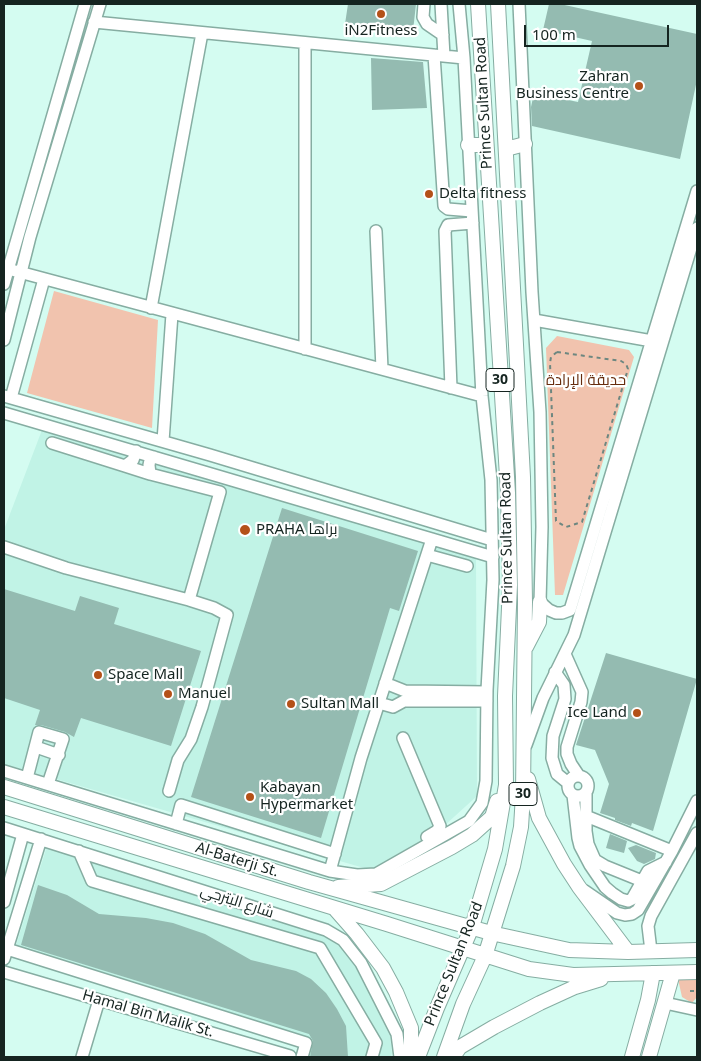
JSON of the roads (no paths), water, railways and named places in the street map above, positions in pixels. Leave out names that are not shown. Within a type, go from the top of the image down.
[{"type":"main road","name":"Prince Sultan Road","points":[[418,1057],[472,927],[495,848],[506,785],[505,696],[510,585],[508,493],[478,4]]},
{"type":"main road","name":"Prince Sultan Road","points":[[444,1057],[463,1004],[485,956],[513,866],[518,846],[523,795],[524,540],[517,364],[498,4]]},
{"type":"main road","points":[[506,149],[525,144]]},
{"type":"main road","points":[[468,146],[486,145]]},
{"type":"main road","points":[[499,366],[517,364]]},
{"type":"main road","points":[[524,650],[539,622],[540,602]]},
{"type":"main road","points":[[523,752],[539,818],[567,869],[628,952]]},
{"type":"main road","points":[[309,882],[330,887],[381,884],[472,835],[492,817],[501,790],[506,756]]},
{"type":"main road","name":"Al-Baterji St.","points":[[4,787],[309,882],[472,927]]},
{"type":"main road","name":"Al-Baterji St.","points":[[4,807],[529,969],[573,975],[625,973]]},
{"type":"main road","points":[[334,908],[383,968],[396,992],[411,1028],[412,1057]]},
{"type":"main road","points":[[472,927],[569,950],[628,952],[697,950]]},
{"type":"main road","points":[[453,1057],[460,1047],[540,1003],[575,987],[625,973],[697,972]]},
{"type":"main road","points":[[632,1057],[648,1000],[652,973]]},
{"type":"main road","points":[[649,1057],[673,973]]},
{"type":"street","points":[[4,284],[8,270],[9,240],[85,4]]},
{"type":"street","points":[[4,340],[30,237],[100,4]]},
{"type":"street","points":[[424,4],[423,17],[428,24],[443,35]]},
{"type":"street","points":[[442,4],[443,35],[439,55],[444,206],[472,217]]},
{"type":"street","points":[[4,771],[330,871],[357,875],[376,874],[468,821],[482,803],[486,781],[487,697],[493,580],[491,480],[482,396],[464,58],[459,4]]},
{"type":"street","points":[[519,4],[540,412],[542,527],[540,602],[556,613],[570,610],[697,191]]},
{"type":"street","points":[[94,22],[464,58]]},
{"type":"street","points":[[151,308],[202,33]]},
{"type":"street","points":[[305,43],[305,349]]},
{"type":"street","points":[[451,388],[445,231],[448,225],[472,217]]},
{"type":"street","points":[[523,752],[543,698],[574,635],[697,228]]},
{"type":"street","points":[[376,231],[382,369]]},
{"type":"street","points":[[8,270],[482,396]]},
{"type":"street","points":[[44,279],[8,397],[163,441],[492,540]]},
{"type":"street","points":[[163,441],[172,314]]},
{"type":"street","points":[[534,320],[652,340]]},
{"type":"street","points":[[4,413],[493,557]]},
{"type":"street","points":[[52,443],[150,474],[220,492],[190,600]]},
{"type":"street","points":[[125,466],[132,460],[136,451]]},
{"type":"street","points":[[150,474],[150,460],[154,457]]},
{"type":"street","points":[[330,871],[361,758],[432,539]]},
{"type":"street","points":[[4,547],[66,568],[190,600],[214,608],[227,615],[202,707],[191,739],[178,760],[169,791]]},
{"type":"street","points":[[427,555],[467,566]]},
{"type":"street","points":[[565,654],[582,692],[581,702],[567,747],[567,754],[571,764],[580,776],[587,780],[586,816],[588,844],[596,860],[605,866],[642,881]]},
{"type":"street","points":[[555,672],[564,685],[565,699],[553,736],[552,758],[557,774],[568,783],[569,792],[577,797],[586,793]]},
{"type":"street","points":[[385,683],[405,691],[487,697]]},
{"type":"street","points":[[379,703],[393,708],[404,701],[487,697]]},
{"type":"street","points":[[27,778],[40,732],[63,739],[48,784]]},
{"type":"street","points":[[401,859],[406,850],[439,828],[403,738]]},
{"type":"street","points":[[36,747],[59,755]]},
{"type":"street","points":[[568,783],[575,776],[580,776]]},
{"type":"street","points":[[573,795],[580,846],[605,887],[621,899],[628,901],[632,899],[648,871],[666,862]]},
{"type":"street","points":[[579,887],[617,913],[625,915],[632,914],[638,910],[666,862],[697,801]]},
{"type":"street","points":[[110,820],[114,805]]},
{"type":"street","points":[[176,824],[181,805],[335,854]]},
{"type":"street","points":[[586,816],[672,850]]},
{"type":"street","name":"شارع البترجي","points":[[4,828],[326,930],[343,940],[361,962],[397,1034],[400,1057]]},
{"type":"street","points":[[651,951],[648,926],[651,916],[697,833]]},
{"type":"street","points":[[4,902],[23,834]]},
{"type":"street","points":[[41,839],[5,954],[306,1043],[302,1057]]},
{"type":"street","points":[[79,851],[92,881],[320,948],[376,1043],[372,1057]]},
{"type":"street","points":[[277,935],[299,921]]},
{"type":"street","name":"Hamal Bin Malik St.","points":[[4,972],[289,1057]]},
{"type":"street","points":[[82,1057],[99,1000]]},
{"type":"street","points":[[665,1003],[697,1010]]},
{"type":"place","name":"iN2Fitness","points":[[381,14]]},
{"type":"place","name":"Zahran Business Centre","points":[[639,86]]},
{"type":"place","name":"Delta fitness","points":[[429,194]]},
{"type":"place","name":"PRAHA براها","points":[[245,530]]},
{"type":"place","name":"Space Mall","points":[[98,675]]},
{"type":"place","name":"Manuel","points":[[168,694]]},
{"type":"place","name":"Sultan Mall","points":[[291,704]]},
{"type":"place","name":"Ice Land","points":[[637,713]]},
{"type":"place","name":"Kabayan Hypermarket","points":[[250,797]]},
{"type":"park label","name":"حديقة الإرادة","points":[[586,381]]}]
